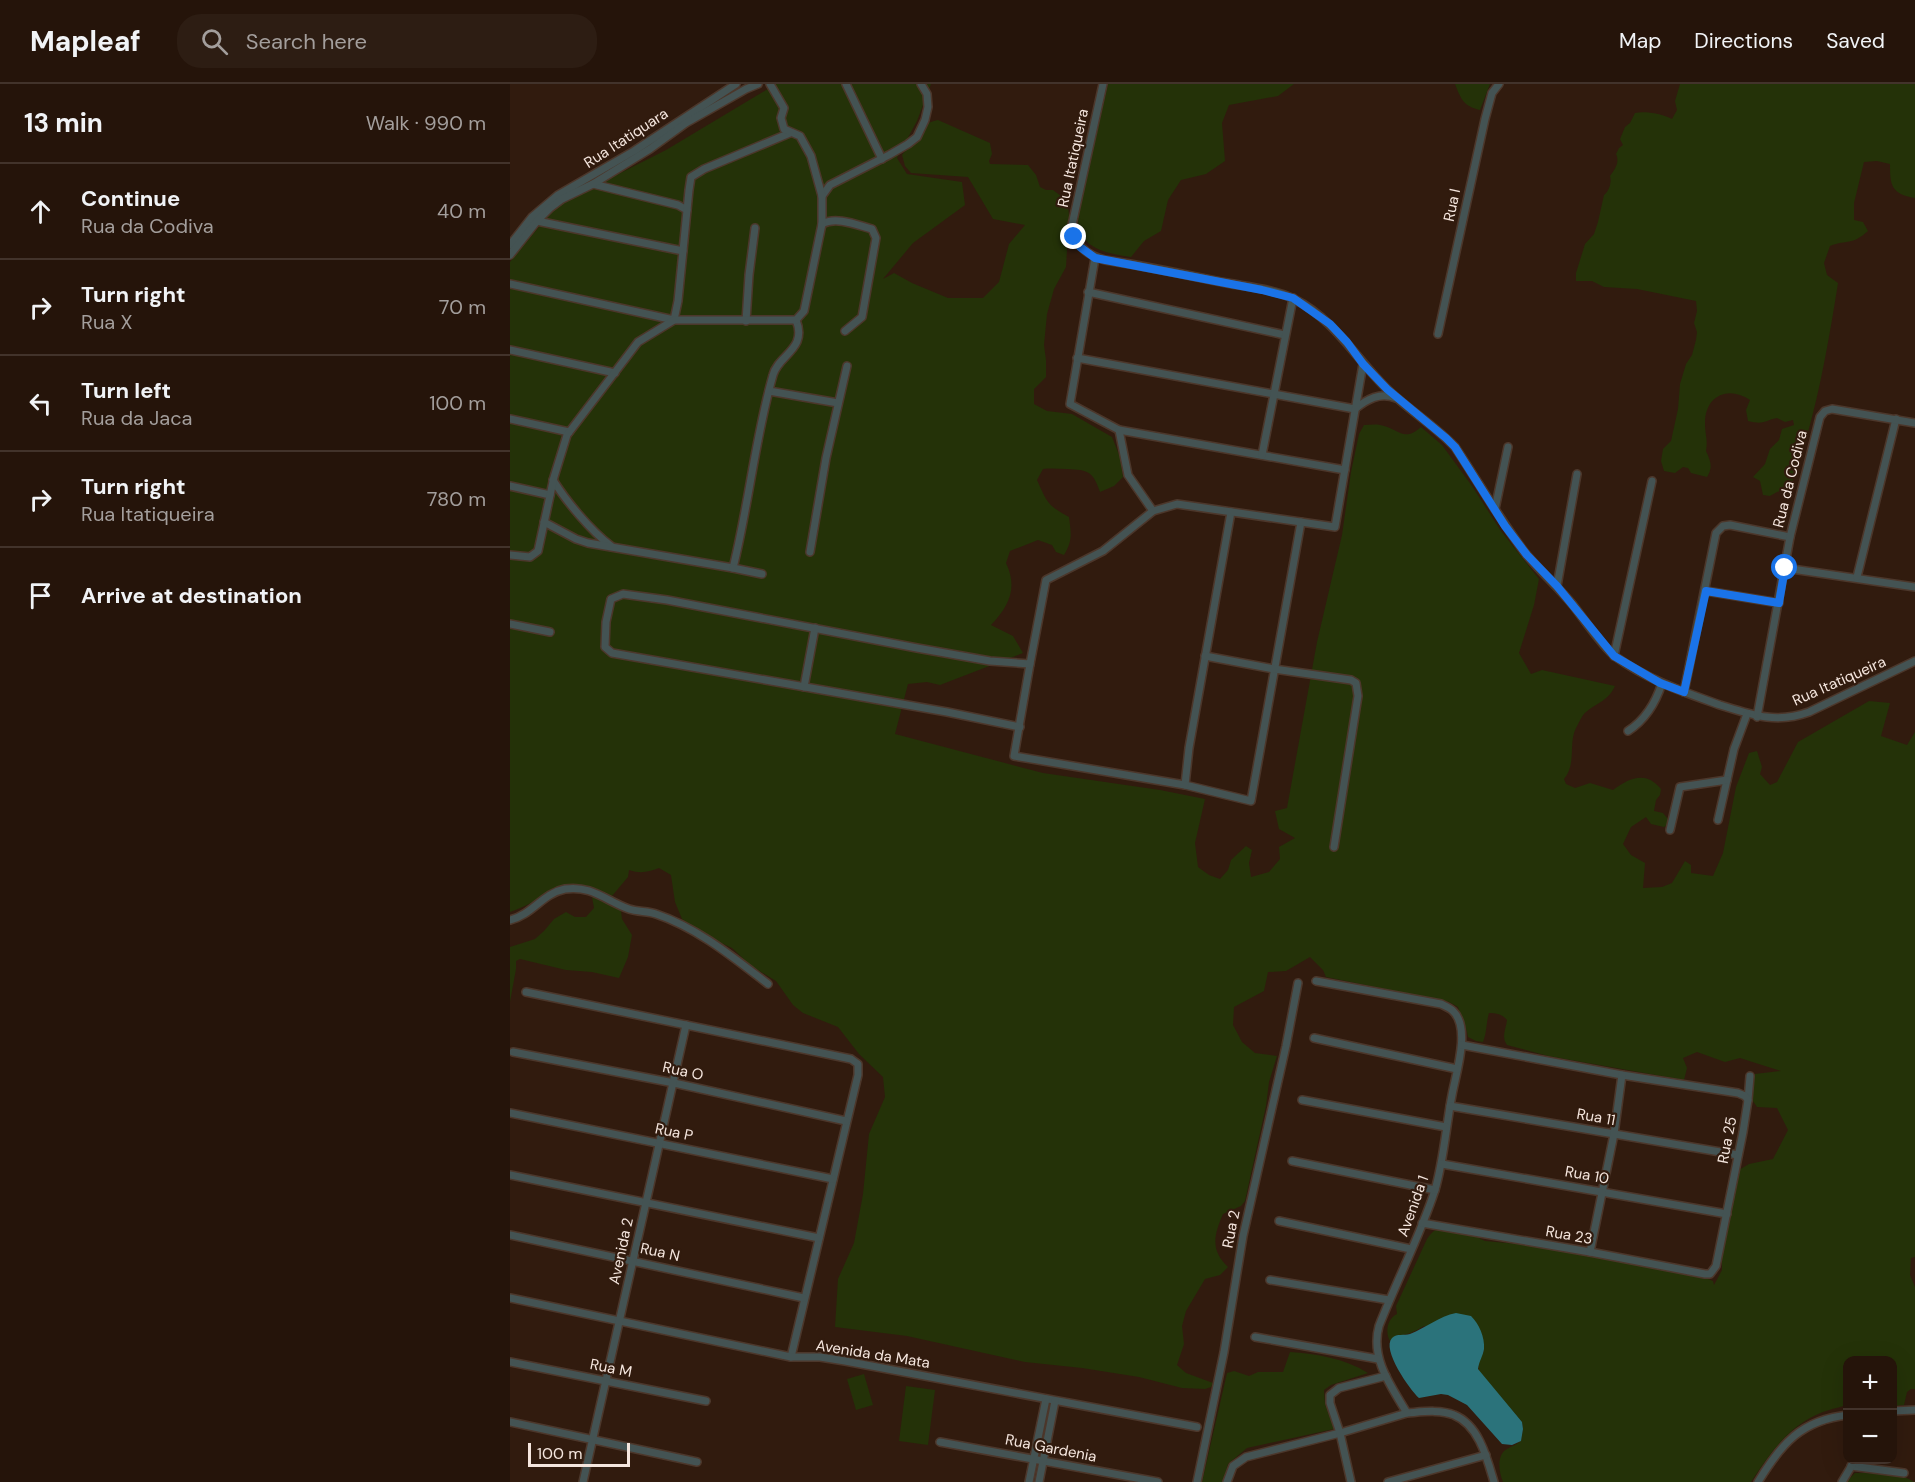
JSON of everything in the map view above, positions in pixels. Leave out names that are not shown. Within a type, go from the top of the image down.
[{"type":"street","name":"Rua Itatiquara","points":[[535,219],[558,195],[634,151],[736,84]]},
{"type":"street","points":[[510,244],[535,219],[562,199],[593,184],[650,149],[686,123],[758,84]]},
{"type":"street","points":[[510,284],[674,320],[796,320],[804,311],[822,224],[822,196],[811,156],[800,136],[784,129],[781,118],[783,108],[770,84]]},
{"type":"street","points":[[846,84],[882,159]]},
{"type":"street","points":[[822,196],[830,185],[882,159],[908,144],[916,136],[928,107],[927,94],[921,84]]},
{"type":"street","name":"Rua Itatiqueira","points":[[1102,84],[1072,225],[1074,237],[1080,247],[1095,258],[1293,298],[1330,324],[1363,364],[1406,406],[1455,447],[1527,555],[1557,586],[1614,656],[1662,684],[1757,717],[1782,718],[1797,716],[1915,661]]},
{"type":"street","name":"Rua I","points":[[1438,334],[1485,119],[1492,93],[1499,84]]},
{"type":"street","points":[[674,320],[691,177],[697,172],[790,133]]},
{"type":"street","points":[[593,184],[678,205],[687,210]]},
{"type":"street","points":[[535,219],[683,251]]},
{"type":"street","points":[[510,255],[535,219]]},
{"type":"street","points":[[822,224],[829,220],[853,223],[872,229],[876,238],[862,317],[845,331]]},
{"type":"street","points":[[746,321],[755,228]]},
{"type":"street","points":[[1095,258],[1070,405],[1119,430],[1345,470]]},
{"type":"street","points":[[1088,292],[1285,335]]},
{"type":"street","points":[[1262,455],[1293,298]]},
{"type":"street","points":[[510,555],[530,557],[538,551],[550,495],[569,432],[638,342],[674,320]]},
{"type":"street","points":[[733,568],[773,371],[792,351],[799,328],[796,320]]},
{"type":"street","points":[[510,350],[615,373]]},
{"type":"street","points":[[1077,358],[1355,409],[1363,403],[1388,395],[1398,399],[1406,406]]},
{"type":"street","points":[[1301,522],[1251,801],[1185,785],[1014,756],[1046,580],[1103,551],[1153,511],[1177,504],[1231,512],[1301,522],[1335,527],[1363,364]]},
{"type":"street","points":[[810,552],[822,478],[847,366]]},
{"type":"street","points":[[769,391],[838,403]]},
{"type":"street","name":"Rua da Codiva","points":[[1757,717],[1790,537],[1817,423],[1822,413],[1832,409],[1915,423]]},
{"type":"street","points":[[510,419],[569,432]]},
{"type":"street","points":[[1857,578],[1896,419]]},
{"type":"street","points":[[1119,430],[1128,475],[1153,511]]},
{"type":"street","points":[[1495,509],[1509,447]]},
{"type":"street","points":[[1557,586],[1577,474]]},
{"type":"street","points":[[554,480],[562,494],[591,527],[613,547]]},
{"type":"street","points":[[1614,656],[1652,481]]},
{"type":"street","points":[[510,486],[550,495]]},
{"type":"street","points":[[1185,785],[1189,748],[1231,512]]},
{"type":"street","points":[[544,522],[588,543],[762,574]]},
{"type":"street","points":[[1684,692],[1716,533],[1724,526],[1730,525],[1790,537]]},
{"type":"street","points":[[1785,568],[1915,587]]},
{"type":"street","points":[[1706,591],[1779,603]]},
{"type":"street","points":[[1020,727],[612,653],[605,647],[606,622],[611,599],[623,594],[667,600],[990,661],[1030,664]]},
{"type":"street","points":[[510,624],[549,632]]},
{"type":"street","points":[[804,687],[815,628]]},
{"type":"street","points":[[1205,656],[1351,680],[1356,683],[1358,687],[1356,706],[1334,847]]},
{"type":"street","points":[[1628,731],[1638,724],[1648,711],[1662,684]]},
{"type":"street","points":[[1718,820],[1734,749],[1747,714]]},
{"type":"street","points":[[1670,831],[1680,787],[1727,780]]},
{"type":"street","points":[[510,920],[522,916],[555,892],[587,889],[629,909],[655,914],[690,930],[730,955],[768,984]]},
{"type":"street","name":"Avenida 1","points":[[1316,981],[1441,1004],[1452,1010],[1458,1017],[1462,1045],[1446,1127],[1442,1164],[1435,1190],[1377,1334],[1378,1359],[1407,1413]]},
{"type":"street","name":"Rua 2","points":[[1197,1482],[1224,1352],[1243,1236],[1298,983]]},
{"type":"street","points":[[526,992],[851,1059],[858,1064],[858,1075],[791,1357]]},
{"type":"street","name":"Avenida 2","points":[[583,1482],[686,1025]]},
{"type":"street","points":[[1314,1038],[1457,1069]]},
{"type":"street","name":"Rua 25","points":[[1462,1045],[1745,1096],[1748,1100],[1727,1214],[1716,1266],[1710,1274]]},
{"type":"street","name":"Rua O","points":[[513,1052],[674,1083],[846,1121]]},
{"type":"street","points":[[1590,1252],[1614,1134],[1622,1075]]},
{"type":"street","points":[[1748,1100],[1750,1076]]},
{"type":"street","points":[[1302,1100],[1446,1127]]},
{"type":"street","name":"Rua 11","points":[[1450,1106],[1738,1155]]},
{"type":"street","name":"Rua P","points":[[510,1113],[833,1179]]},
{"type":"street","points":[[1292,1161],[1435,1190]]},
{"type":"street","name":"Rua 10","points":[[1442,1164],[1727,1214]]},
{"type":"street","points":[[510,1175],[819,1238]]},
{"type":"street","points":[[1279,1221],[1411,1249]]},
{"type":"street","name":"Rua 23","points":[[1422,1223],[1710,1274]]},
{"type":"street","name":"Rua N","points":[[510,1234],[804,1298]]},
{"type":"street","points":[[1270,1280],[1389,1300]]},
{"type":"street","name":"Avenida da Mata","points":[[510,1298],[791,1357],[845,1361],[1197,1427]]},
{"type":"street","points":[[1255,1337],[1378,1359]]},
{"type":"street","name":"Rua M","points":[[510,1362],[706,1401]]},
{"type":"street","points":[[1351,1482],[1340,1432],[1330,1404],[1330,1395],[1339,1388],[1386,1376]]},
{"type":"street","points":[[1029,1482],[1046,1399]]},
{"type":"street","points":[[1039,1482],[1055,1401]]},
{"type":"street","points":[[1897,1411],[1915,1410]]},
{"type":"street","points":[[1227,1482],[1233,1466],[1246,1457],[1407,1413],[1429,1411],[1453,1415],[1467,1423],[1486,1455],[1494,1482]]},
{"type":"street","points":[[1758,1482],[1783,1445],[1799,1431],[1816,1422],[1843,1415]]},
{"type":"street","points":[[510,1422],[697,1462]]},
{"type":"street","name":"Rua Gardenia","points":[[940,1442],[1158,1482]]},
{"type":"street","points":[[1388,1482],[1486,1455]]},
{"type":"street","points":[[1842,1482],[1852,1464]]},
{"type":"street","points":[[1858,1464],[1904,1473]]},
{"type":"green space","points":[[776,84],[931,84],[917,121],[897,158],[907,174],[962,182],[965,205],[913,243],[883,279],[894,273],[948,298],[983,298],[999,282],[1009,244],[1025,225],[993,219],[968,177],[911,173],[905,166],[902,155],[921,138],[929,123],[938,120],[990,143],[992,154],[990,164],[1028,165],[1036,175],[1040,187],[1053,190],[1068,205],[1066,267],[1054,289],[1047,314],[1044,345],[1046,377],[1034,389],[1034,404],[1047,411],[1072,414],[1112,437],[1120,457],[1123,477],[1114,486],[1100,492],[1095,480],[1085,471],[1043,469],[1037,480],[1048,502],[1069,517],[1071,532],[1069,545],[1064,555],[1056,552],[1052,545],[1038,540],[1010,551],[1006,563],[1010,572],[1010,596],[1003,611],[991,625],[1013,636],[1023,653],[940,685],[927,682],[908,684],[895,734],[1043,773],[1205,799],[1195,843],[1198,867],[1220,879],[1228,870],[1231,860],[1246,846],[1252,850],[1249,863],[1251,877],[1269,872],[1280,859],[1279,847],[1295,838],[1279,829],[1275,811],[1287,808],[1317,642],[1342,535],[1351,472],[1359,434],[1364,425],[1380,425],[1405,434],[1415,432],[1421,427],[1442,445],[1501,531],[1539,579],[1534,605],[1519,653],[1531,674],[1542,670],[1615,686],[1606,698],[1586,712],[1576,728],[1570,767],[1564,779],[1566,784],[1575,788],[1590,783],[1613,790],[1631,779],[1643,778],[1649,779],[1661,789],[1654,811],[1663,813],[1668,819],[1668,824],[1664,827],[1651,824],[1646,817],[1631,827],[1623,844],[1631,855],[1645,863],[1643,888],[1662,887],[1672,883],[1685,861],[1691,865],[1691,873],[1713,876],[1723,853],[1736,787],[1749,753],[1757,751],[1762,767],[1760,774],[1770,785],[1777,782],[1798,742],[1869,701],[1890,703],[1881,736],[1907,745],[1915,732],[1915,1257],[1911,1258],[1910,1275],[1915,1287],[1915,1389],[1907,1392],[1904,1405],[1897,1406],[1897,1356],[1843,1356],[1843,1406],[1820,1413],[1787,1435],[1751,1482],[1503,1482],[1500,1469],[1501,1455],[1521,1441],[1522,1422],[1480,1373],[1478,1364],[1484,1351],[1424,1326],[1410,1333],[1396,1336],[1390,1341],[1388,1337],[1389,1322],[1397,1314],[1396,1306],[1428,1238],[1438,1230],[1455,1230],[1473,1234],[1485,1241],[1576,1253],[1708,1279],[1713,1281],[1714,1285],[1722,1270],[1722,1254],[1739,1170],[1749,1164],[1773,1159],[1788,1130],[1777,1108],[1757,1107],[1751,1098],[1755,1074],[1781,1071],[1740,1058],[1725,1062],[1697,1052],[1683,1058],[1687,1068],[1684,1080],[1548,1056],[1507,1045],[1504,1036],[1507,1020],[1494,1013],[1489,1013],[1483,1042],[1476,1041],[1468,1037],[1458,1007],[1449,1002],[1326,977],[1323,970],[1310,957],[1286,971],[1268,972],[1264,991],[1234,1007],[1233,1025],[1242,1042],[1255,1053],[1277,1056],[1269,1082],[1266,1106],[1245,1201],[1241,1206],[1223,1214],[1217,1229],[1216,1248],[1222,1261],[1228,1267],[1220,1275],[1205,1279],[1186,1311],[1182,1326],[1184,1344],[1177,1365],[1186,1373],[1213,1383],[1211,1387],[1182,1388],[1139,1377],[1025,1362],[907,1336],[835,1327],[838,1279],[854,1243],[863,1194],[869,1134],[885,1097],[883,1077],[859,1054],[838,1027],[803,1013],[793,1005],[776,981],[751,966],[732,948],[706,936],[682,919],[675,902],[671,875],[659,868],[644,872],[629,870],[628,877],[612,896],[578,884],[567,885],[510,912],[510,262],[557,205],[666,150]]},
{"type":"green space","points":[[1108,84],[1294,84],[1278,96],[1229,105],[1222,123],[1225,161],[1206,174],[1181,180],[1168,200],[1161,231],[1144,241],[1131,257],[1094,247],[1082,235],[1079,226],[1078,215]]},
{"type":"green space","points":[[1455,84],[1490,84],[1480,110],[1463,101]]},
{"type":"green space","points":[[1680,84],[1915,84],[1915,198],[1901,194],[1894,187],[1890,164],[1877,161],[1864,162],[1854,203],[1854,220],[1863,222],[1868,231],[1853,240],[1830,246],[1824,263],[1827,275],[1838,283],[1825,361],[1813,412],[1790,488],[1770,496],[1763,495],[1760,481],[1753,477],[1765,464],[1770,449],[1779,440],[1782,429],[1794,425],[1793,420],[1785,422],[1777,418],[1761,423],[1748,421],[1746,410],[1750,400],[1734,393],[1719,396],[1713,400],[1706,414],[1706,451],[1711,464],[1707,477],[1691,473],[1688,468],[1683,467],[1675,473],[1664,471],[1661,461],[1663,449],[1671,441],[1678,409],[1680,384],[1696,340],[1697,332],[1694,323],[1697,311],[1696,301],[1637,289],[1604,287],[1592,281],[1576,281],[1576,273],[1585,244],[1594,234],[1604,195],[1610,186],[1610,176],[1617,160],[1616,154],[1623,145],[1620,139],[1625,127],[1635,113],[1654,113],[1672,119],[1677,110],[1675,101]]},
{"type":"green space","points":[[598,896],[621,911],[622,919],[632,935],[628,957],[619,978],[592,972],[566,970],[520,959],[516,961],[510,1002],[510,947],[535,939],[554,919],[566,912],[575,917],[586,917],[594,908],[592,897]]},
{"type":"green space","points":[[1290,1352],[1330,1358],[1368,1373],[1331,1385],[1324,1390],[1325,1404],[1334,1429],[1247,1448],[1228,1464],[1223,1482],[1202,1482],[1227,1373],[1234,1371],[1249,1376],[1258,1372],[1283,1372]]},
{"type":"green space","points":[[864,1374],[873,1405],[856,1410],[847,1379]]},
{"type":"green space","points":[[906,1386],[935,1390],[928,1445],[899,1441]]},
{"type":"green space","points":[[1855,1473],[1894,1475],[1914,1482],[1846,1482]]},
{"type":"water","points":[[1456,1313],[1471,1316],[1479,1327],[1484,1340],[1484,1349],[1478,1369],[1522,1422],[1521,1441],[1512,1445],[1502,1444],[1467,1405],[1448,1395],[1419,1398],[1409,1387],[1393,1360],[1390,1351],[1392,1338],[1410,1334]]},
{"type":"route","points":[[1074,237],[1080,247],[1095,258],[1262,290],[1293,298],[1312,310],[1330,324],[1387,389],[1455,447],[1505,526],[1527,555],[1557,586],[1614,656],[1660,683],[1684,692],[1706,591],[1779,603],[1785,568]]}]
